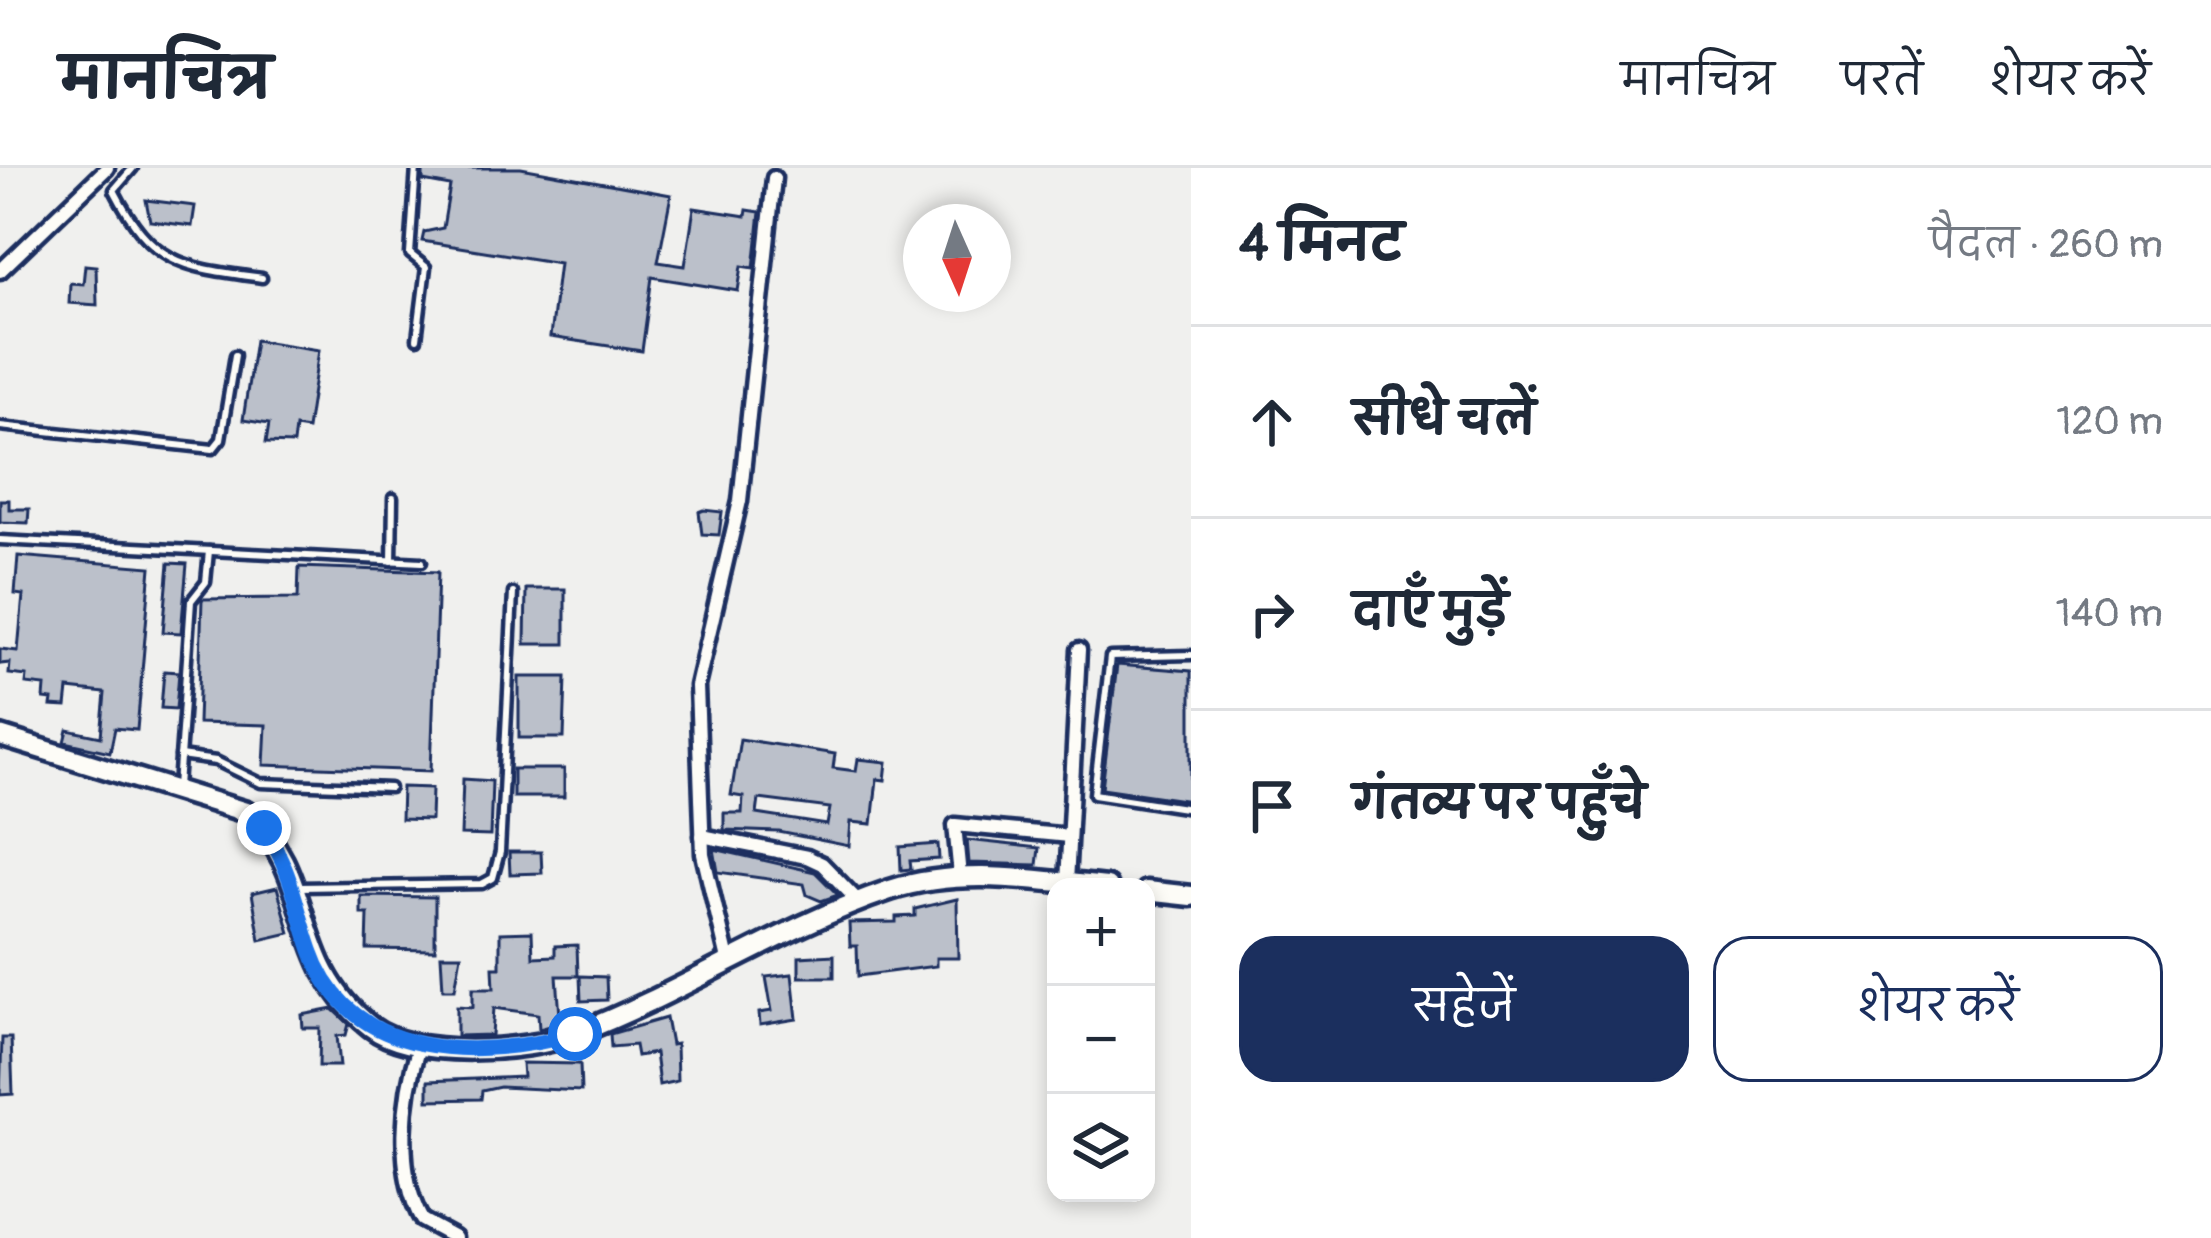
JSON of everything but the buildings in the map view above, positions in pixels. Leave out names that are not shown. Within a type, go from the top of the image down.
[{"type":"street","points":[[0,271],[107,168]]},
{"type":"street","points":[[729,964],[711,905],[702,836],[697,686],[740,501],[774,178]]},
{"type":"street","points":[[1072,878],[1069,836],[1079,650]]},
{"type":"street","points":[[0,736],[246,812],[264,828],[296,887],[310,949],[332,988],[374,1030],[419,1046],[484,1048],[547,1042],[893,889],[960,875],[1047,883]]},
{"type":"street","points":[[960,875],[955,825],[1069,836]]},
{"type":"street","points":[[702,836],[807,857],[822,864],[859,902]]},
{"type":"street","points":[[1155,892],[1191,896]]},
{"type":"street","points":[[419,1046],[409,1087],[408,1180],[422,1220],[455,1238]]},
{"type":"lane","points":[[134,168],[114,190],[144,240],[166,259],[262,278]]},
{"type":"lane","points":[[416,168],[410,254],[426,267],[417,339]]},
{"type":"lane","points":[[0,426],[213,449],[221,439],[235,355]]},
{"type":"lane","points":[[392,561],[393,498]]},
{"type":"lane","points":[[0,540],[422,562]]},
{"type":"lane","points":[[177,791],[191,601],[206,582],[208,551]]},
{"type":"lane","points":[[296,887],[482,884],[493,878],[500,852],[513,593]]},
{"type":"lane","points":[[1191,655],[1110,657],[1094,794],[1191,809]]},
{"type":"lane","points":[[180,756],[216,761],[261,783],[390,788]]},
{"type":"route","points":[[264,828],[296,887],[319,969],[374,1030],[419,1046],[484,1048],[547,1042],[575,1034]]}]
